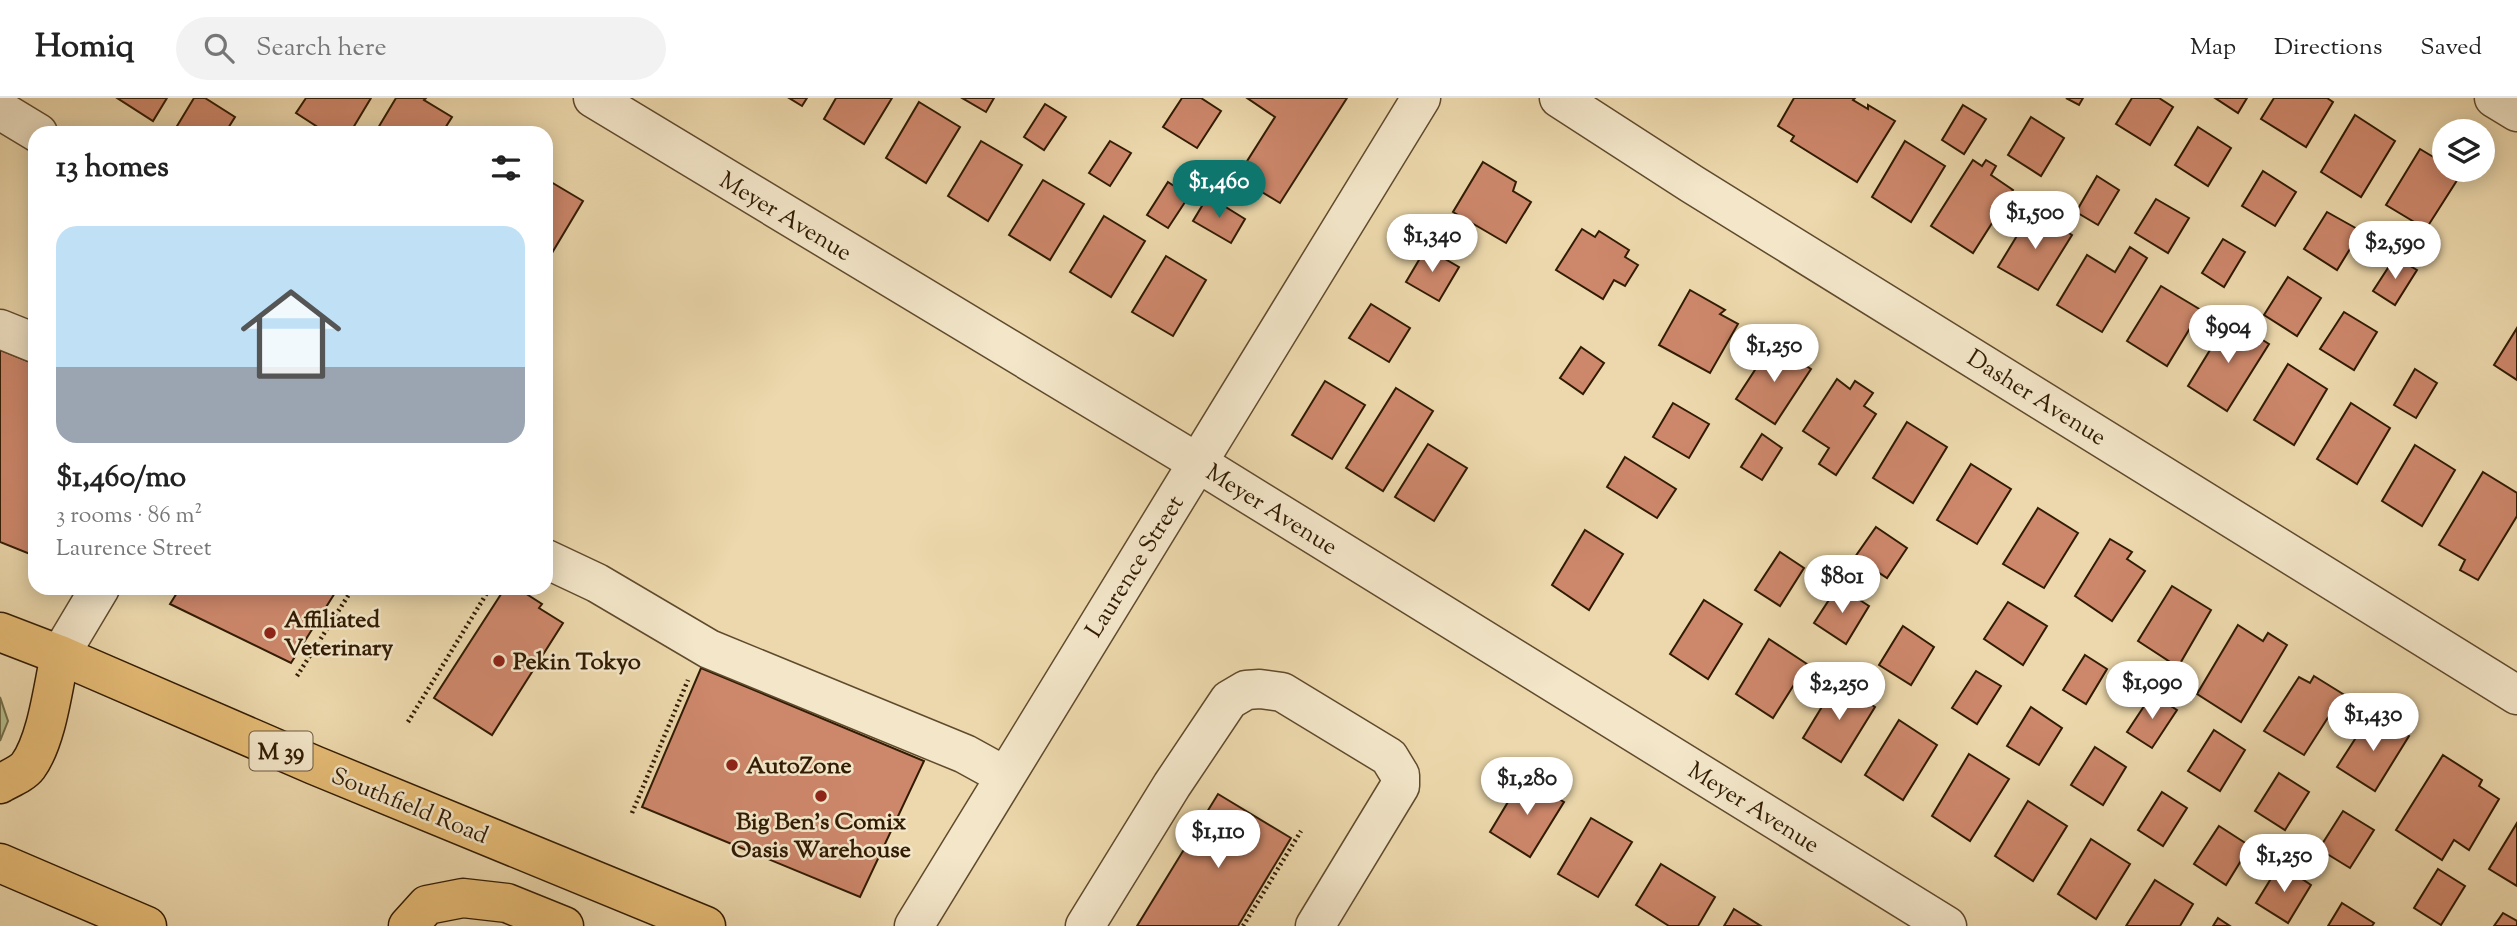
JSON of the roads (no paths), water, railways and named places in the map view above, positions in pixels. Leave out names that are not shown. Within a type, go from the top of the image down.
[{"type":"highway","name":"Southfield Road","points":[[0,632],[706,926]]},
{"type":"highway","points":[[0,784],[27,768],[36,750],[46,723],[60,655]]},
{"type":"highway","points":[[0,863],[147,926]]},
{"type":"highway","points":[[408,926],[427,905],[463,898],[507,903],[564,926]]},
{"type":"street","name":"Meyer Avenue","points":[[593,98],[1198,463],[1947,926]]},
{"type":"street","name":"Laurence Street","points":[[914,926],[1421,98]]},
{"type":"street","name":"Dasher Avenue","points":[[1559,98],[1728,206],[2517,695]]},
{"type":"street","points":[[2494,98],[2517,112]]},
{"type":"street","points":[[0,110],[28,127]]},
{"type":"street","points":[[0,329],[28,340]]},
{"type":"street","points":[[553,562],[597,583],[709,649],[965,754],[1005,776]]},
{"type":"street","points":[[60,655],[96,595]]},
{"type":"street","points":[[1085,926],[1172,785],[1229,700],[1246,690],[1260,689],[1282,692],[1342,728],[1389,757],[1400,775],[1400,786],[1315,926]]},
{"type":"place","name":"Affiliated Veterinary","points":[[270,633]]},
{"type":"place","name":"Pekin Tokyo","points":[[499,661]]},
{"type":"place","name":"AutoZone","points":[[732,765]]},
{"type":"place","name":"Big Ben's Comix Oasis Warehouse","points":[[821,796]]}]
